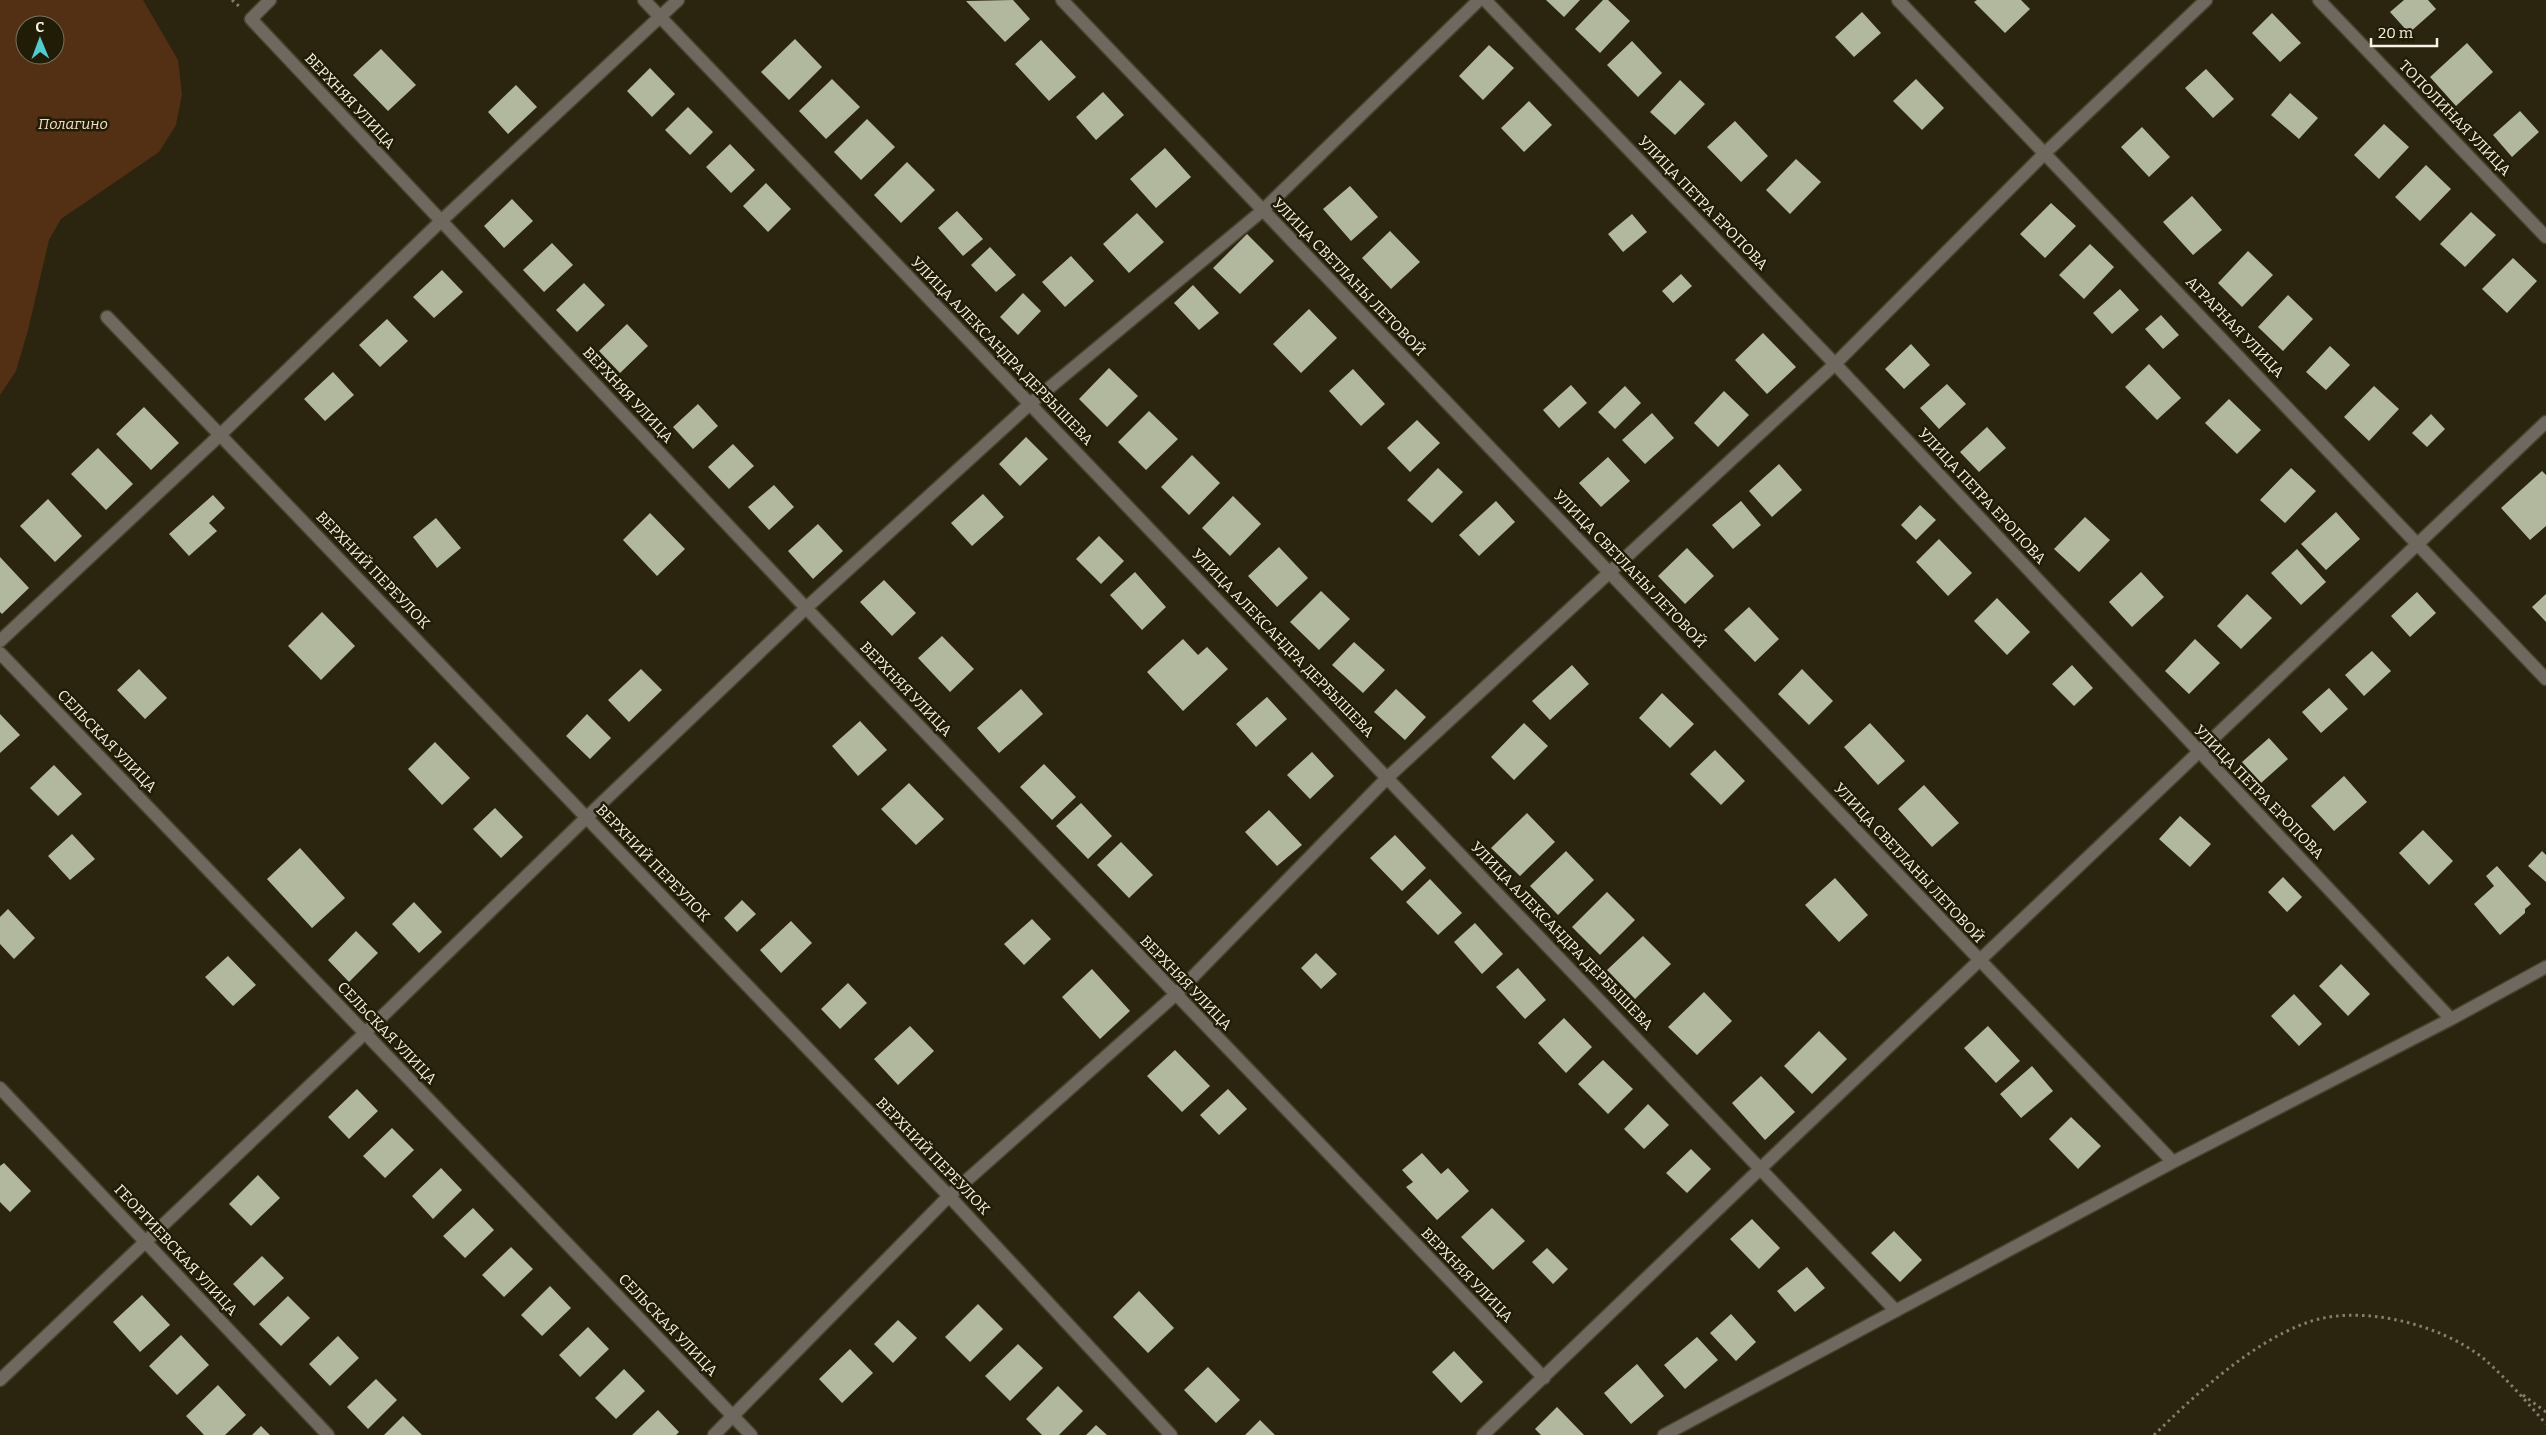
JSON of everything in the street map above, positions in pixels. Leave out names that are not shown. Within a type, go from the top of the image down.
[{"type":"street","name":"ВЕРХНЯЯ УЛИЦА","points":[[270,0],[251,18],[806,608],[1544,1378]]},
{"type":"street","name":"УЛИЦА АЛЕКСАНДРА ДЕРБЫШЕВА","points":[[644,0],[1896,1311]]},
{"type":"street","points":[[0,641],[220,435],[441,221],[678,0]]},
{"type":"street","name":"УЛИЦА СВЕТЛАНЫ ЛЕТОВОЙ","points":[[1062,0],[1262,211],[1611,572],[1980,962],[2173,1162]]},
{"type":"street","points":[[0,1380],[144,1241],[365,1034],[587,817],[806,608],[1030,403],[1262,211],[1479,0]]},
{"type":"street","name":"УЛИЦА ПЕТРА ЕРОПОВА","points":[[1485,0],[1835,364],[2451,1018]]},
{"type":"street","name":"АГРАРНАЯ УЛИЦА","points":[[1898,0],[2546,678]]},
{"type":"street","points":[[714,1435],[734,1417],[949,1196],[1175,995],[1388,777],[1835,364],[2045,153],[2206,0]]},
{"type":"street","name":"ТОПОЛИНАЯ УЛИЦА","points":[[2319,0],[2546,236]]},
{"type":"street","name":"ВЕРХНИЙ ПЕРЕУЛОК","points":[[107,317],[949,1196],[1172,1435]]},
{"type":"street","points":[[1483,1435],[1761,1168],[2200,753],[2546,422]]},
{"type":"street","name":"СЕЛЬСКАЯ УЛИЦА","points":[[0,653],[751,1435]]},
{"type":"street","points":[[1664,1435],[2173,1162],[2546,967]]},
{"type":"street","name":"ГЕОРГИЕВСКАЯ УЛИЦА","points":[[0,1088],[328,1435]]},
{"type":"path","points":[[2154,1435],[2224,1372],[2259,1348],[2307,1322],[2346,1315],[2374,1316],[2404,1321],[2445,1336],[2481,1357],[2517,1390],[2546,1412]]},
{"type":"path","points":[[2517,1390],[2546,1424]]},
{"type":"green space","name":"Полагино","points":[[0,0],[143,0],[178,60],[182,94],[176,125],[159,152],[61,219],[49,240],[28,330],[16,371],[0,395]]},
{"type":"building","points":[[1013,0],[1030,19],[1005,42],[966,1]]},
{"type":"building","points":[[1546,0],[1580,0],[1564,17]]},
{"type":"building","points":[[1603,0],[1608,0],[1630,21],[1600,53],[1575,29]]},
{"type":"building","points":[[1977,0],[2021,0],[2030,9],[2005,33],[1974,2]]},
{"type":"building","points":[[2404,0],[2428,0],[2436,9],[2409,33],[2390,12]]},
{"type":"building","points":[[1862,12],[1881,33],[1854,57],[1835,37]]},
{"type":"building","points":[[2272,13],[2301,43],[2280,62],[2252,33]]},
{"type":"building","points":[[795,39],[822,67],[789,100],[761,72]]},
{"type":"building","points":[[1041,40],[1076,77],[1049,101],[1015,64]]},
{"type":"building","points":[[1632,41],[1662,73],[1638,97],[1607,65]]},
{"type":"building","points":[[2467,43],[2493,72],[2456,106],[2430,77]]},
{"type":"building","points":[[1489,45],[1514,68],[1483,100],[1459,76]]},
{"type":"building","points":[[381,49],[416,85],[388,111],[353,75]]},
{"type":"building","points":[[650,68],[675,94],[652,117],[627,91]]},
{"type":"building","points":[[2206,69],[2234,99],[2213,118],[2185,88]]},
{"type":"building","points":[[832,79],[860,107],[826,139],[799,111]]},
{"type":"building","points":[[1916,79],[1944,108],[1922,130],[1893,101]]},
{"type":"building","points":[[1680,80],[1705,104],[1675,135],[1650,112]]},
{"type":"building","points":[[516,85],[537,107],[508,134],[488,112]]},
{"type":"building","points":[[1103,92],[1124,115],[1096,140],[1076,117]]},
{"type":"building","points":[[2290,93],[2318,118],[2299,139],[2271,115]]},
{"type":"building","points":[[1529,101],[1552,125],[1524,152],[1501,128]]},
{"type":"building","points":[[688,107],[713,132],[690,155],[665,130]]},
{"type":"building","points":[[2520,111],[2539,132],[2512,157],[2493,135]]},
{"type":"building","points":[[867,119],[895,147],[861,180],[834,152]]},
{"type":"building","points":[[1735,121],[1768,156],[1741,182],[1707,147]]},
{"type":"building","points":[[2384,124],[2409,147],[2379,179],[2354,155]]},
{"type":"building","points":[[2142,127],[2170,157],[2149,177],[2121,147]]},
{"type":"building","points":[[730,144],[755,170],[731,193],[706,167]]},
{"type":"building","points":[[1165,148],[1191,177],[1156,208],[1130,179]]},
{"type":"building","points":[[1796,159],[1821,182],[1790,214],[1766,190]]},
{"type":"building","points":[[907,162],[935,190],[901,223],[874,195]]},
{"type":"building","points":[[2426,165],[2451,189],[2420,221],[2395,197]]},
{"type":"building","points":[[766,183],[791,209],[768,232],[743,206]]},
{"type":"building","points":[[1350,186],[1378,217],[1351,241],[1323,209]]},
{"type":"building","points":[[2192,196],[2222,230],[2193,255],[2163,222]]},
{"type":"building","points":[[512,199],[533,221],[504,248],[484,226]]},
{"type":"building","points":[[2051,203],[2076,226],[2045,258],[2020,234]]},
{"type":"building","points":[[957,211],[983,239],[963,256],[938,228]]},
{"type":"building","points":[[2471,212],[2496,235],[2465,267],[2440,244]]},
{"type":"building","points":[[1137,213],[1164,242],[1129,273],[1103,244]]},
{"type":"building","points":[[1632,214],[1647,232],[1623,252],[1608,234]]},
{"type":"building","points":[[1390,231],[1420,262],[1391,289],[1362,258]]},
{"type":"building","points":[[1247,234],[1274,261],[1240,294],[1213,268]]},
{"type":"building","points":[[552,243],[573,265],[544,292],[523,270]]},
{"type":"building","points":[[2090,244],[2114,267],[2084,299],[2059,275]]},
{"type":"building","points":[[990,247],[1016,275],[996,292],[971,265]]},
{"type":"building","points":[[2248,251],[2273,275],[2242,307],[2218,283]]},
{"type":"building","points":[[1071,256],[1094,281],[1065,307],[1042,282]]},
{"type":"building","points":[[2513,258],[2537,281],[2507,313],[2482,289]]},
{"type":"building","points":[[442,270],[463,292],[434,318],[413,297]]},
{"type":"building","points":[[1681,274],[1692,286],[1673,303],[1662,291]]},
{"type":"building","points":[[584,283],[605,305],[577,332],[556,310]]},
{"type":"building","points":[[1193,285],[1219,313],[1199,330],[1174,303]]},
{"type":"building","points":[[2120,289],[2139,310],[2112,334],[2093,313]]},
{"type":"building","points":[[1023,293],[1041,311],[1018,335],[1000,317]]},
{"type":"building","points":[[2288,295],[2313,319],[2283,351],[2258,327]]},
{"type":"building","points":[[1309,309],[1337,338],[1301,373],[1273,344]]},
{"type":"building","points":[[2161,315],[2179,335],[2163,349],[2145,329]]},
{"type":"building","points":[[387,319],[408,341],[380,367],[359,345]]},
{"type":"building","points":[[627,324],[648,346],[620,373],[599,351]]},
{"type":"building","points":[[1763,333],[1796,367],[1767,394],[1735,360]]},
{"type":"building","points":[[1911,344],[1930,365],[1904,389],[1885,369]]},
{"type":"building","points":[[2330,346],[2350,365],[2326,390],[2306,372]]},
{"type":"building","points":[[2149,364],[2181,398],[2157,420],[2125,387]]},
{"type":"building","points":[[1109,368],[1138,396],[1107,427],[1079,399]]},
{"type":"building","points":[[1353,369],[1385,404],[1361,426],[1329,391]]},
{"type":"building","points":[[333,372],[354,395],[325,421],[304,399]]},
{"type":"building","points":[[1947,384],[1966,404],[1939,429],[1920,408]]},
{"type":"building","points":[[1571,385],[1587,403],[1559,428],[1543,410]]},
{"type":"building","points":[[1625,386],[1641,403],[1615,429],[1598,412]]},
{"type":"building","points":[[2374,386],[2399,409],[2369,441],[2344,417]]},
{"type":"building","points":[[1724,391],[1749,415],[1718,447],[1694,423]]},
{"type":"building","points":[[2229,399],[2261,430],[2237,454],[2205,423]]},
{"type":"building","points":[[698,404],[718,426],[693,449],[673,427]]},
{"type":"building","points":[[144,407],[179,443],[151,470],[116,434]]},
{"type":"building","points":[[1149,411],[1178,439],[1146,470],[1118,442]]},
{"type":"building","points":[[1652,413],[1674,438],[1645,464],[1622,440]]},
{"type":"building","points":[[2431,414],[2445,429],[2427,447],[2412,433]]},
{"type":"building","points":[[1417,420],[1440,443],[1410,472],[1387,448]]},
{"type":"building","points":[[1987,427],[2006,448],[1979,472],[1960,452]]},
{"type":"building","points":[[1026,437],[1048,459],[1020,486],[999,464]]},
{"type":"building","points":[[733,444],[754,466],[729,489],[708,467]]},
{"type":"building","points":[[98,448],[133,484],[106,510],[71,474]]},
{"type":"building","points":[[1192,455],[1220,483],[1189,515],[1161,487]]},
{"type":"building","points":[[1608,457],[1630,481],[1601,507],[1579,483]]},
{"type":"building","points":[[1779,464],[1802,490],[1772,517],[1749,491]]},
{"type":"building","points":[[1438,468],[1463,492],[1432,523],[1407,500]]},
{"type":"building","points":[[2291,468],[2316,491],[2285,523],[2260,500]]},
{"type":"building","points":[[2542,471],[2546,475],[2546,526],[2530,540],[2501,508]]},
{"type":"building","points":[[774,485],[794,507],[769,530],[748,507]]},
{"type":"building","points":[[983,494],[1004,517],[972,546],[951,523]]},
{"type":"building","points":[[213,495],[225,508],[209,523],[217,531],[189,556],[169,534]]},
{"type":"building","points":[[1233,496],[1261,524],[1230,556],[1202,528]]},
{"type":"building","points":[[48,499],[82,536],[55,562],[20,526]]},
{"type":"building","points":[[1496,501],[1515,522],[1479,556],[1459,535]]},
{"type":"building","points":[[1741,501],[1761,525],[1733,549],[1712,525]]},
{"type":"building","points":[[1920,505],[1936,520],[1916,540],[1901,525]]},
{"type":"building","points":[[2336,512],[2360,539],[2326,570],[2301,544]]},
{"type":"building","points":[[650,513],[685,549],[657,576],[623,540]]},
{"type":"building","points":[[2085,517],[2110,540],[2079,572],[2054,549]]},
{"type":"building","points":[[436,518],[461,548],[437,568],[413,537]]},
{"type":"building","points":[[818,524],[843,551],[813,579],[788,551]]},
{"type":"building","points":[[1099,536],[1124,561],[1101,584],[1076,559]]},
{"type":"building","points":[[1939,539],[1972,573],[1948,596],[1916,562]]},
{"type":"building","points":[[1279,547],[1308,578],[1277,607],[1248,576]]},
{"type":"building","points":[[1687,548],[1714,576],[1685,604],[1658,576]]},
{"type":"building","points":[[2297,549],[2326,582],[2301,605],[2271,573]]},
{"type":"building","points":[[0,557],[29,588],[2,614],[0,612]]},
{"type":"building","points":[[1135,572],[1166,607],[1142,630],[1110,595]]},
{"type":"building","points":[[2141,572],[2164,597],[2132,627],[2109,602]]},
{"type":"building","points":[[884,580],[916,613],[892,636],[860,602]]},
{"type":"building","points":[[1321,591],[1350,619],[1319,650],[1290,622]]},
{"type":"building","points":[[2417,592],[2436,613],[2410,637],[2391,616]]},
{"type":"building","points":[[2247,594],[2272,618],[2241,649],[2217,626]]},
{"type":"building","points":[[2546,594],[2546,622],[2532,607]]},
{"type":"building","points":[[1997,598],[2030,632],[2007,655],[1974,621]]},
{"type":"building","points":[[1749,607],[1779,639],[1755,662],[1724,630]]},
{"type":"building","points":[[322,612],[355,646],[321,680],[288,646]]},
{"type":"building","points":[[942,636],[974,669],[950,692],[918,658]]},
{"type":"building","points":[[1183,639],[1198,655],[1207,647],[1228,669],[1183,711],[1147,672]]},
{"type":"building","points":[[2195,639],[2220,663],[2189,694],[2165,671]]},
{"type":"building","points":[[1354,642],[1385,670],[1363,693],[1332,665]]},
{"type":"building","points":[[2372,651],[2391,671],[2364,696],[2345,675]]},
{"type":"building","points":[[1572,665],[1589,684],[1550,720],[1532,701]]},
{"type":"building","points":[[2072,665],[2093,688],[2074,706],[2052,684]]},
{"type":"building","points":[[139,669],[167,698],[145,719],[117,690]]},
{"type":"building","points":[[641,669],[662,690],[629,722],[608,700]]},
{"type":"building","points":[[1802,669],[1833,701],[1809,725],[1778,694]]},
{"type":"building","points":[[2329,688],[2348,709],[2321,733],[2302,712]]},
{"type":"building","points":[[1021,689],[1043,714],[999,753],[977,728]]},
{"type":"building","points":[[1396,689],[1426,717],[1405,740],[1374,712]]},
{"type":"building","points":[[1662,693],[1694,724],[1670,748],[1639,718]]},
{"type":"building","points":[[1267,697],[1287,719],[1256,747],[1236,724]]},
{"type":"building","points":[[0,714],[20,735],[0,753]]},
{"type":"building","points":[[587,714],[611,738],[590,759],[566,736]]},
{"type":"building","points":[[860,721],[887,750],[858,776],[832,746]]},
{"type":"building","points":[[1524,723],[1548,746],[1514,780],[1491,757]]},
{"type":"building","points":[[1870,723],[1905,761],[1878,785],[1844,747]]},
{"type":"building","points":[[2269,738],[2288,759],[2261,783],[2242,762]]},
{"type":"building","points":[[435,742],[470,778],[442,805],[408,769]]},
{"type":"building","points":[[1715,750],[1745,781],[1721,805],[1690,774]]},
{"type":"building","points":[[1312,752],[1334,776],[1310,799],[1287,775]]},
{"type":"building","points":[[1044,764],[1076,797],[1052,820],[1020,787]]},
{"type":"building","points":[[54,765],[82,794],[58,816],[30,788]]},
{"type":"building","points":[[2344,776],[2367,802],[2334,831],[2311,806]]},
{"type":"building","points":[[909,783],[944,819],[916,845],[881,809]]},
{"type":"building","points":[[1924,785],[1959,823],[1932,847],[1898,809]]},
{"type":"building","points":[[1081,803],[1112,836],[1088,859],[1056,826]]},
{"type":"building","points":[[495,808],[523,837],[501,858],[473,829]]},
{"type":"building","points":[[1269,810],[1302,845],[1277,866],[1245,832]]},
{"type":"building","points":[[1527,813],[1555,842],[1520,876],[1491,848]]},
{"type":"building","points":[[2180,816],[2211,844],[2190,867],[2159,839]]},
{"type":"building","points":[[2423,830],[2453,861],[2429,885],[2399,853]]},
{"type":"building","points":[[72,834],[95,859],[70,880],[48,856]]},
{"type":"building","points":[[1395,835],[1426,868],[1402,891],[1370,858]]},
{"type":"building","points":[[1121,842],[1153,875],[1129,898],[1097,865]]},
{"type":"building","points":[[300,848],[345,898],[312,928],[267,879]]},
{"type":"building","points":[[1566,851],[1594,880],[1558,915],[1530,886]]},
{"type":"building","points":[[2542,851],[2546,855],[2546,882],[2528,866]]},
{"type":"building","points":[[2497,866],[2531,904],[2525,909],[2525,913],[2500,935],[2474,904],[2494,886],[2486,876]]},
{"type":"building","points":[[2283,877],[2302,897],[2287,912],[2268,892]]},
{"type":"building","points":[[1835,878],[1868,915],[1839,942],[1805,905]]},
{"type":"building","points":[[1430,879],[1462,913],[1438,935],[1406,902]]},
{"type":"building","points":[[1607,892],[1635,920],[1600,955],[1572,927]]},
{"type":"building","points":[[742,900],[756,914],[737,932],[724,918]]},
{"type":"building","points":[[414,902],[442,932],[419,953],[392,924]]},
{"type":"building","points":[[8,909],[35,938],[14,959],[0,944],[0,917]]},
{"type":"building","points":[[1032,919],[1051,939],[1024,965],[1004,944]]},
{"type":"building","points":[[791,921],[812,943],[781,973],[760,950]]},
{"type":"building","points":[[1475,923],[1503,954],[1482,974],[1454,942]]},
{"type":"building","points":[[356,931],[378,953],[349,982],[328,960]]},
{"type":"building","points":[[1643,936],[1671,964],[1635,999],[1607,970]]},
{"type":"building","points":[[1316,953],[1337,974],[1321,989],[1301,968]]},
{"type":"building","points":[[228,956],[256,985],[233,1006],[205,977]]},
{"type":"building","points":[[2341,964],[2370,994],[2348,1016],[2319,986]]},
{"type":"building","points":[[1518,968],[1546,1000],[1525,1019],[1496,987]]},
{"type":"building","points":[[1092,969],[1130,1011],[1100,1039],[1062,997]]},
{"type":"building","points":[[848,983],[867,1003],[840,1029],[821,1009]]},
{"type":"building","points":[[1704,992],[1732,1021],[1697,1055],[1668,1027]]},
{"type":"building","points":[[2294,994],[2322,1024],[2299,1046],[2271,1016]]},
{"type":"building","points":[[1564,1018],[1592,1047],[1566,1073],[1538,1043]]},
{"type":"building","points":[[910,1026],[934,1051],[898,1085],[874,1059]]},
{"type":"building","points":[[1988,1026],[2020,1061],[1996,1083],[1964,1048]]},
{"type":"building","points":[[1819,1031],[1847,1059],[1812,1094],[1784,1066]]},
{"type":"building","points":[[1175,1050],[1210,1086],[1182,1112],[1147,1076]]},
{"type":"building","points":[[1603,1060],[1633,1089],[1608,1114],[1578,1084]]},
{"type":"building","points":[[2032,1066],[2053,1091],[2021,1118],[2000,1094]]},
{"type":"building","points":[[1761,1076],[1795,1112],[1765,1140],[1732,1103]]},
{"type":"building","points":[[357,1089],[378,1111],[349,1139],[328,1117]]},
{"type":"building","points":[[1228,1089],[1247,1109],[1219,1135],[1200,1115]]},
{"type":"building","points":[[1648,1104],[1669,1125],[1644,1149],[1624,1129]]},
{"type":"building","points":[[2071,1117],[2101,1146],[2078,1169],[2049,1139]]},
{"type":"building","points":[[392,1128],[414,1150],[385,1178],[363,1156]]},
{"type":"building","points":[[1691,1149],[1711,1169],[1687,1193],[1666,1173]]},
{"type":"building","points":[[1422,1153],[1441,1174],[1448,1168],[1469,1191],[1437,1220],[1406,1187],[1413,1182],[1402,1170]]},
{"type":"building","points":[[4,1163],[31,1191],[10,1212],[0,1202],[0,1166]]},
{"type":"building","points":[[441,1168],[462,1190],[433,1219],[412,1196]]},
{"type":"building","points":[[258,1175],[280,1198],[251,1226],[229,1204]]},
{"type":"building","points":[[473,1208],[494,1230],[465,1258],[443,1236]]},
{"type":"building","points":[[1492,1208],[1525,1241],[1493,1270],[1461,1237]]},
{"type":"building","points":[[1752,1219],[1780,1248],[1759,1269],[1730,1239]]},
{"type":"building","points":[[1894,1231],[1922,1260],[1900,1282],[1871,1253]]},
{"type":"building","points":[[511,1247],[533,1269],[504,1297],[482,1275]]},
{"type":"building","points":[[1547,1248],[1568,1269],[1553,1284],[1532,1262]]},
{"type":"building","points":[[262,1256],[284,1278],[254,1306],[233,1284]]},
{"type":"building","points":[[1807,1267],[1825,1288],[1795,1312],[1777,1291]]},
{"type":"building","points":[[550,1286],[571,1308],[542,1336],[521,1315]]},
{"type":"building","points":[[1139,1291],[1174,1328],[1148,1353],[1113,1317]]},
{"type":"building","points":[[142,1295],[170,1325],[140,1352],[113,1322]]},
{"type":"building","points":[[288,1296],[310,1318],[281,1346],[259,1324]]},
{"type":"building","points":[[978,1304],[1003,1329],[970,1362],[945,1337]]},
{"type":"building","points":[[1731,1314],[1756,1342],[1736,1361],[1710,1333]]},
{"type":"building","points":[[898,1320],[917,1338],[893,1363],[874,1344]]},
{"type":"building","points":[[588,1327],[609,1349],[580,1377],[559,1355]]},
{"type":"building","points":[[181,1335],[209,1365],[177,1395],[149,1366]]},
{"type":"building","points":[[338,1336],[359,1358],[330,1386],[309,1364]]},
{"type":"building","points":[[1697,1337],[1718,1360],[1685,1389],[1664,1365]]},
{"type":"building","points":[[1018,1344],[1043,1368],[1010,1401],[985,1376]]},
{"type":"building","points":[[850,1349],[873,1373],[842,1403],[819,1379]]},
{"type":"building","points":[[1454,1351],[1483,1382],[1461,1403],[1432,1372]]},
{"type":"building","points":[[1637,1364],[1664,1396],[1631,1424],[1604,1393]]},
{"type":"building","points":[[1208,1367],[1240,1400],[1216,1423],[1184,1390]]},
{"type":"building","points":[[624,1369],[645,1391],[616,1419],[595,1398]]},
{"type":"building","points":[[376,1379],[397,1400],[368,1429],[347,1407]]},
{"type":"building","points":[[218,1385],[246,1415],[225,1435],[204,1435],[186,1416]]},
{"type":"building","points":[[1058,1386],[1083,1411],[1059,1435],[1042,1435],[1026,1419]]},
{"type":"building","points":[[1557,1407],[1584,1435],[1541,1435],[1535,1429]]},
{"type":"building","points":[[658,1410],[679,1432],[676,1435],[632,1435]]},
{"type":"building","points":[[403,1416],[422,1435],[384,1435]]},
{"type":"building","points":[[1260,1420],[1275,1435],[1245,1435]]},
{"type":"building","points":[[1096,1425],[1107,1435],[1086,1435]]},
{"type":"building","points":[[261,1426],[270,1435],[252,1435]]}]
